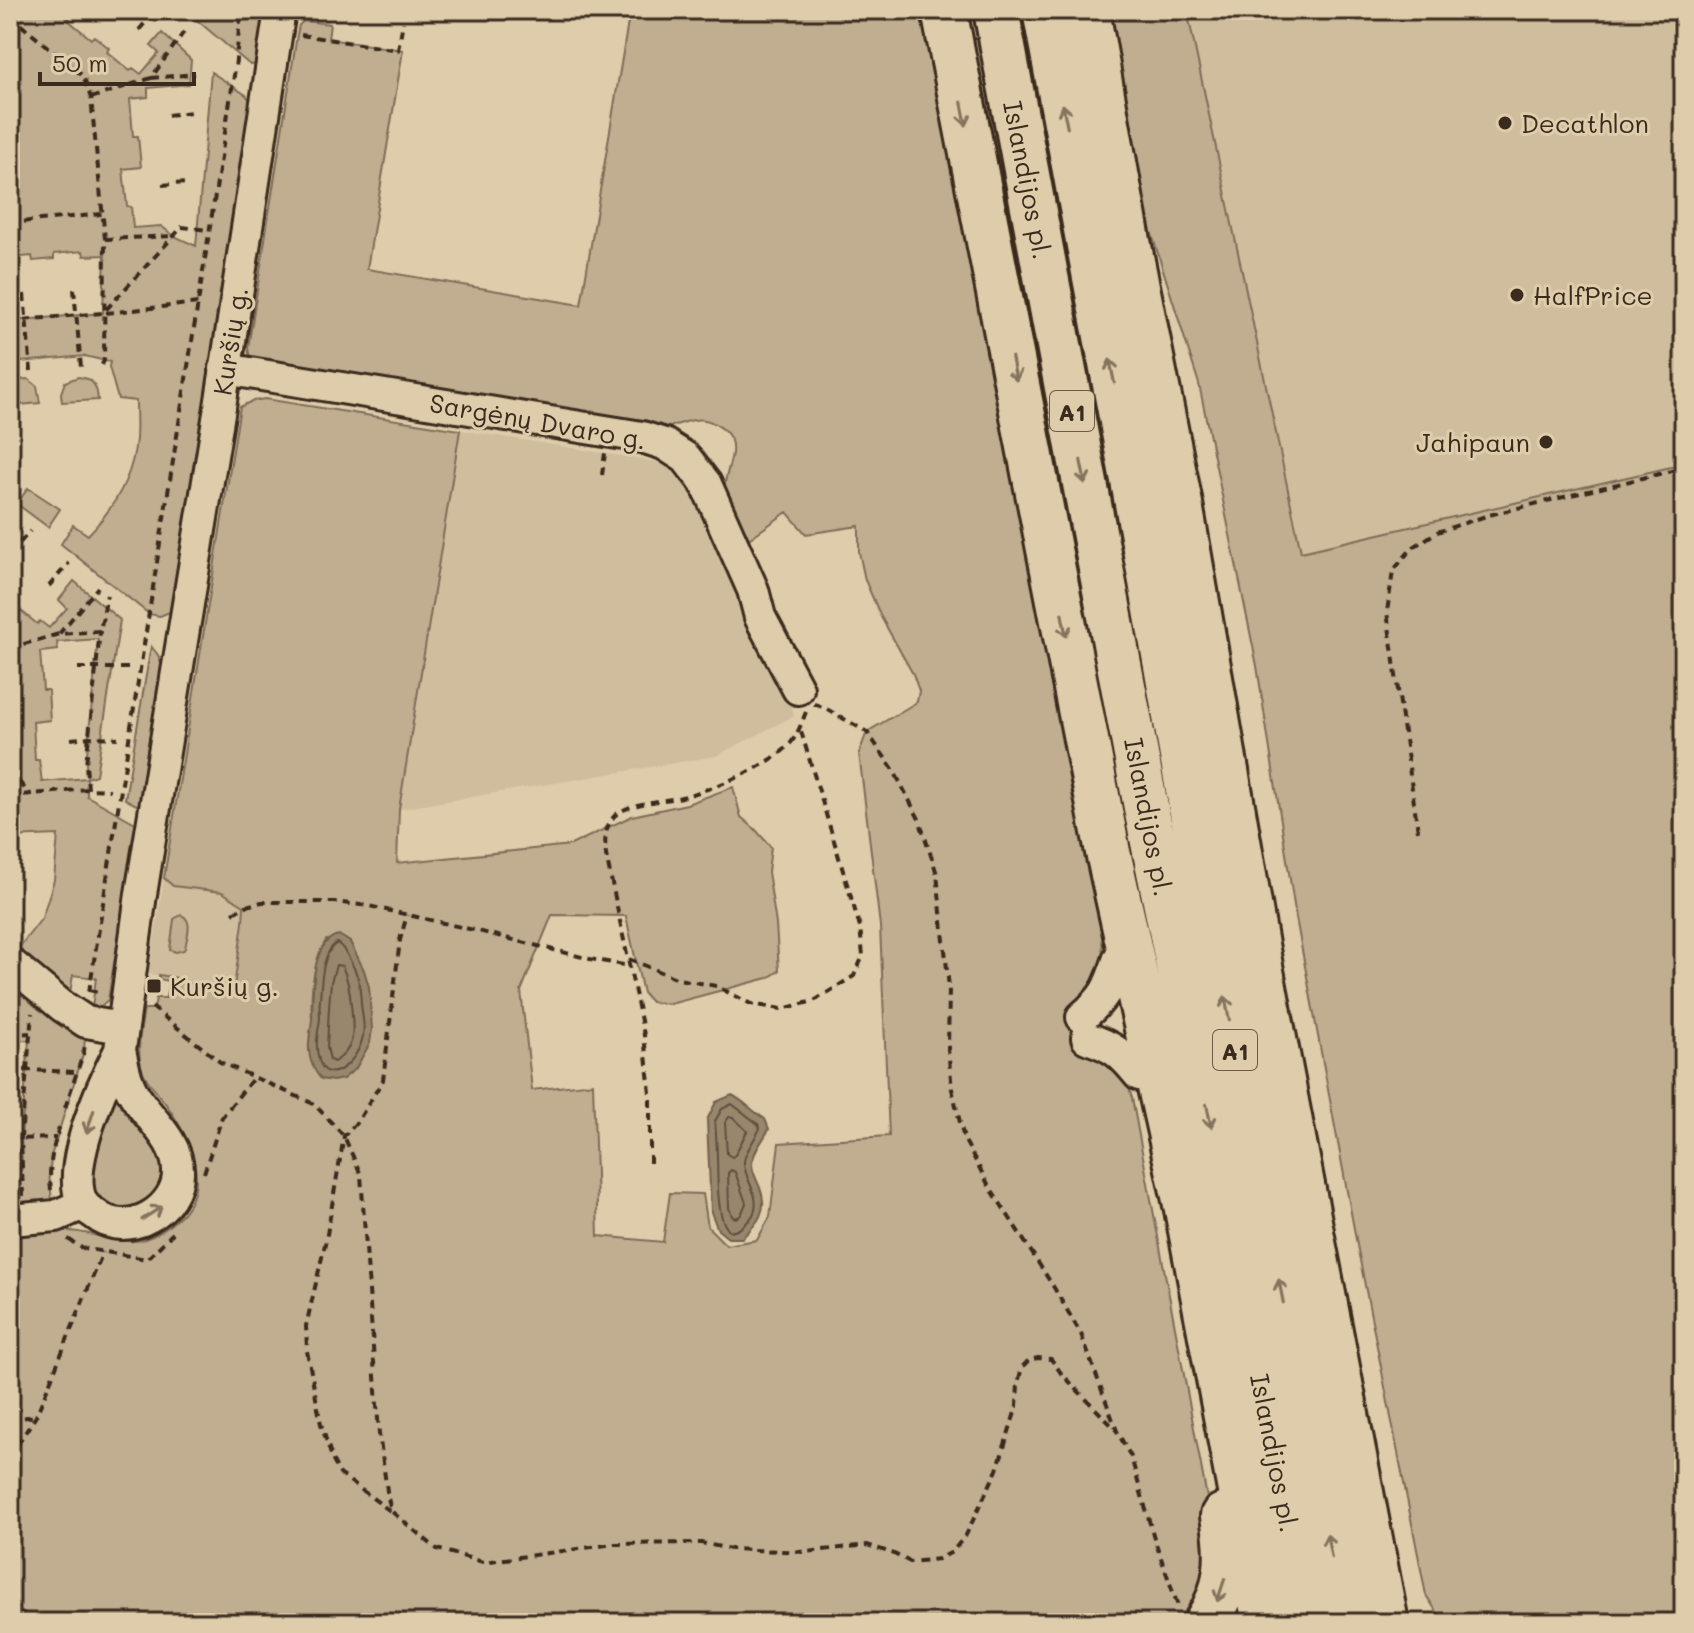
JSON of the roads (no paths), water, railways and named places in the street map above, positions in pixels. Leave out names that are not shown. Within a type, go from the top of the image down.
[{"type":"highway","name":"Islandijos pl.","points":[[996,10],[1147,813],[1308,1623]]},
{"type":"highway","name":"Islandijos pl.","points":[[1045,10],[1344,1623]]},
{"type":"highway","points":[[1087,10],[1128,241],[1180,504],[1256,945],[1386,1623]]},
{"type":"highway","points":[[944,19],[1108,852],[1187,1209],[1265,1623]]},
{"type":"highway","points":[[1132,475],[1256,945]]},
{"type":"highway","points":[[1180,504],[1230,668],[1276,929],[1401,1580],[1414,1623]]},
{"type":"highway","points":[[1147,813],[1187,1209]]},
{"type":"highway","points":[[1108,852],[1183,985]]},
{"type":"highway","points":[[1108,852],[1119,958],[1139,1075],[1226,1530],[1228,1561],[1222,1592],[1192,1614]]},
{"type":"street","name":"Kuršių g.","points":[[121,1039],[125,1074],[132,1093],[163,1133],[178,1167],[177,1184],[160,1210],[143,1220],[121,1224],[70,1210],[78,1188],[78,1168],[85,1137],[121,1039],[143,880],[278,21]]},
{"type":"street","name":"Sargėnų Dvaro g.","points":[[225,369],[642,437],[664,444],[686,458],[706,484],[753,590],[760,617],[798,689]]},
{"type":"street","points":[[1119,958],[1109,988],[1084,1027],[1121,1053],[1139,1075]]},
{"type":"street","points":[[10,963],[62,1006],[121,1039]]},
{"type":"street","points":[[17,1220],[70,1210]]},
{"type":"water","points":[[339,935],[350,942],[364,970],[369,987],[372,1029],[370,1043],[356,1068],[343,1079],[333,1081],[321,1079],[316,1073],[310,1058],[309,1043],[318,958],[330,939]]},
{"type":"water","points":[[732,1095],[765,1119],[769,1129],[752,1164],[762,1196],[762,1210],[742,1238],[728,1238],[718,1230],[711,1212],[707,1120],[716,1102]]},
{"type":"place","name":"Decathlon","points":[[1505,123]]},
{"type":"place","name":"HalfPrice","points":[[1517,295]]},
{"type":"place","name":"Jahipaun","points":[[1546,442]]},
{"type":"place","name":"Kuršių g.","points":[[154,986]]}]
